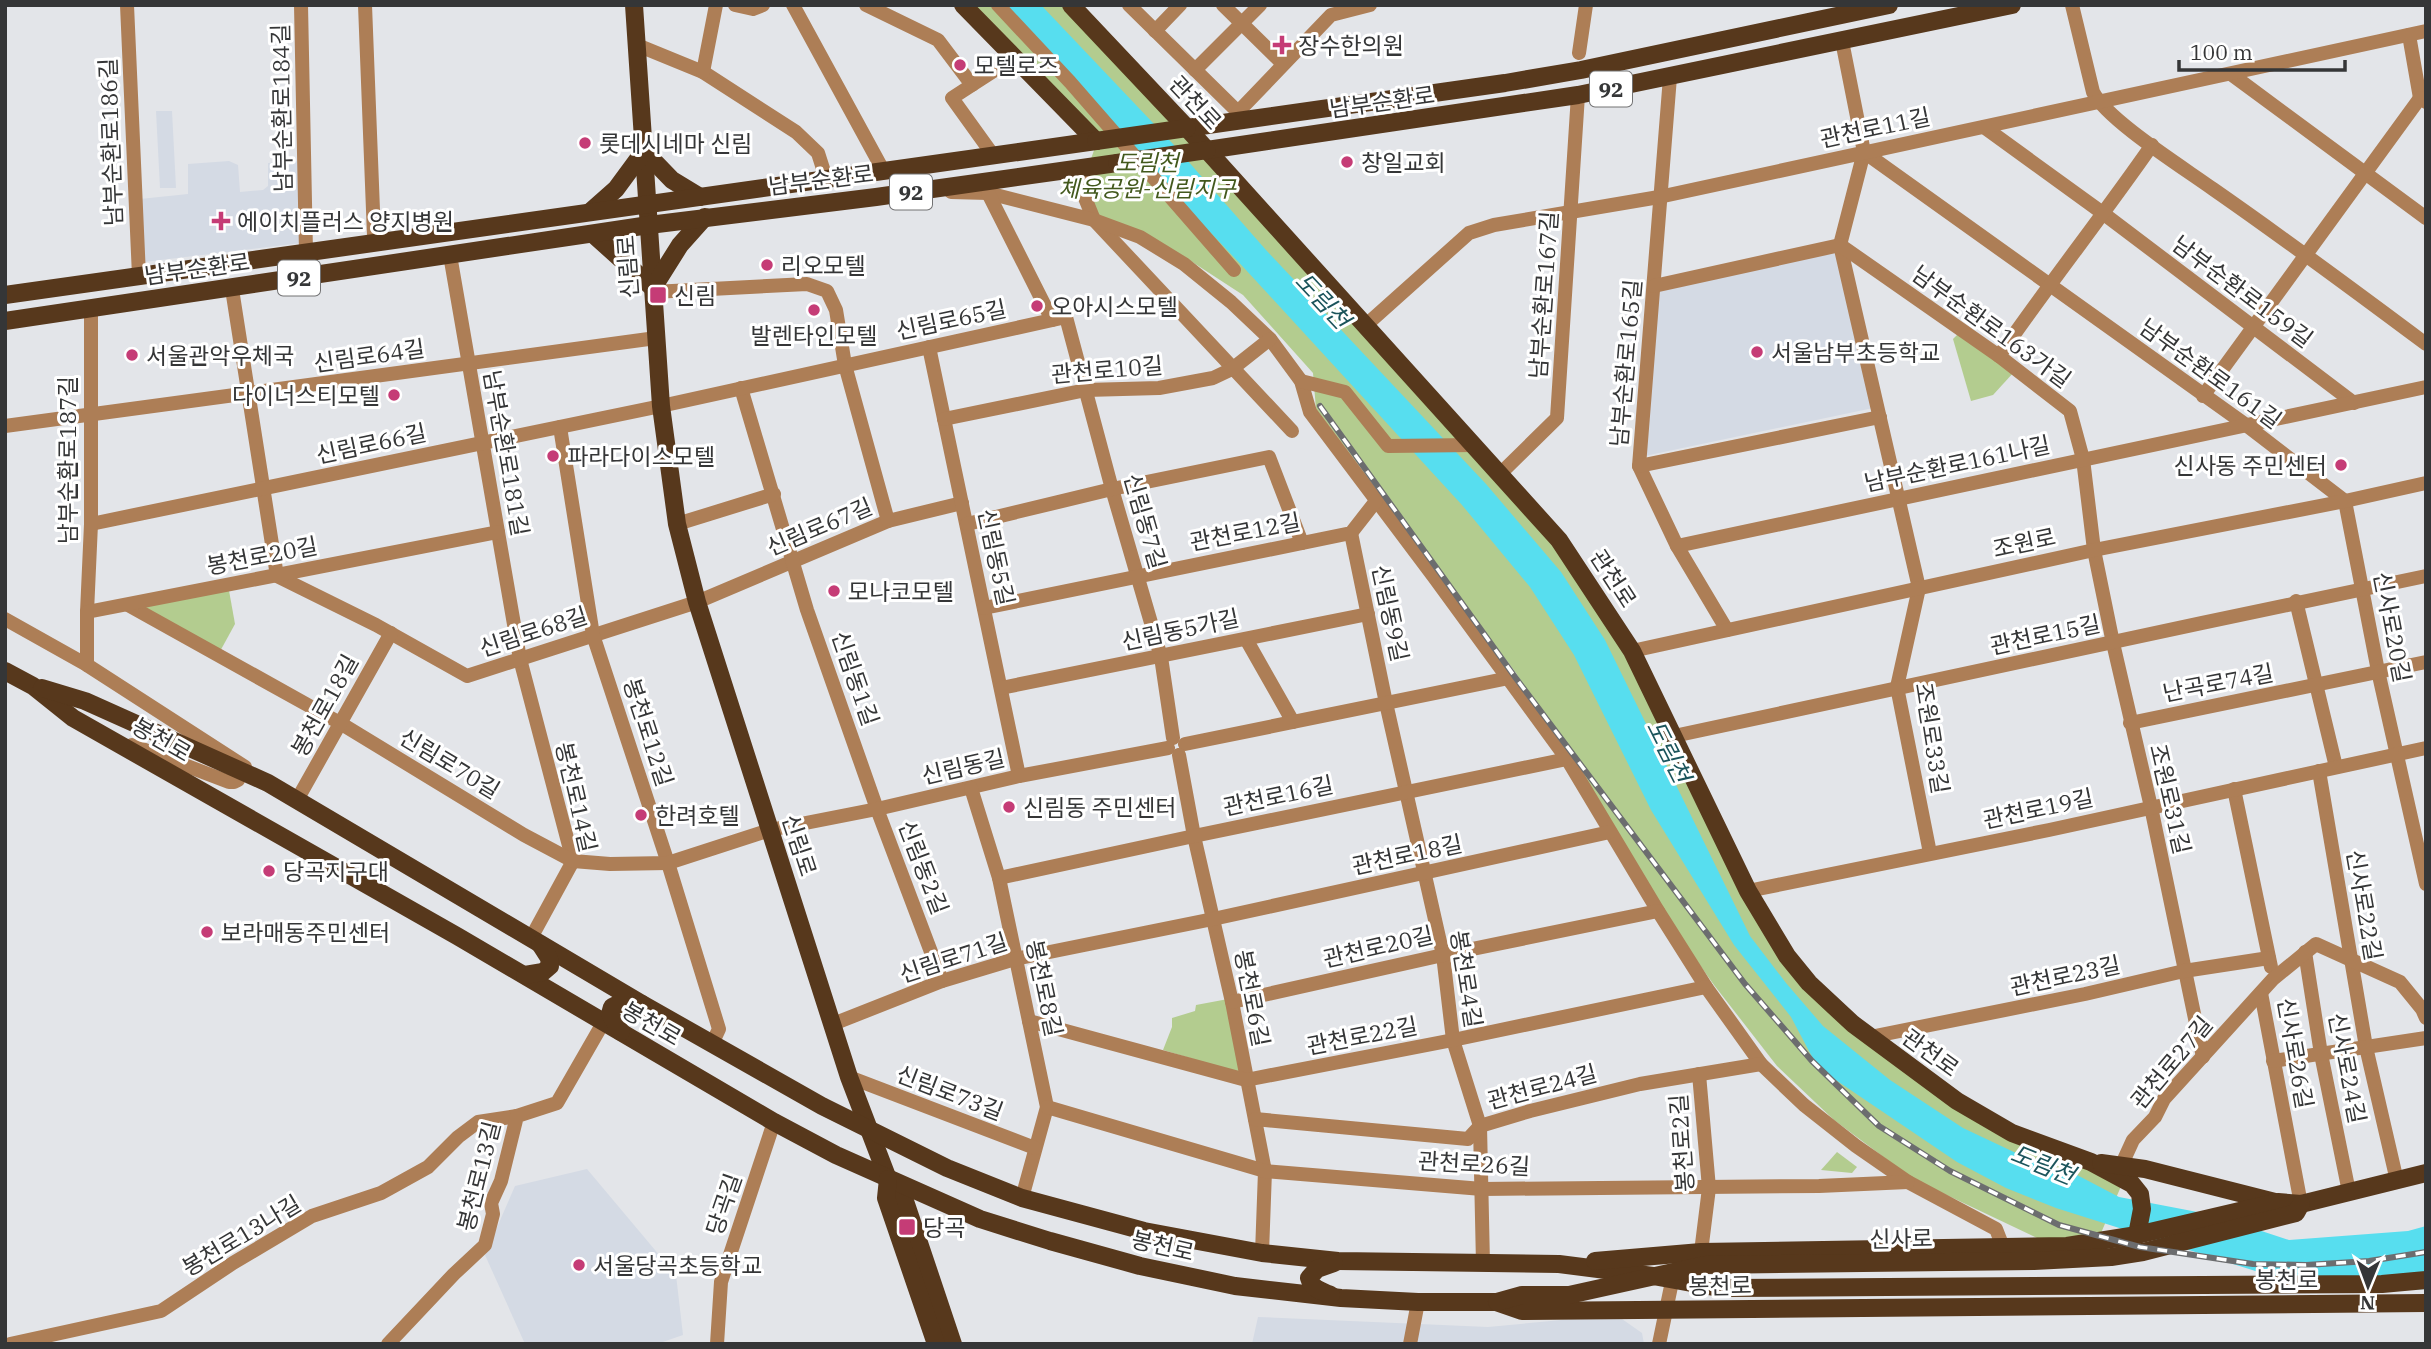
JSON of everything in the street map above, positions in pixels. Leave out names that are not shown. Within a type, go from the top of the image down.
[{"type":"main road","name":"신림로","points":[[635,5],[661,405],[677,524],[697,602],[849,1077],[888,1179]]},
{"type":"main road","points":[[963,5],[1096,141]]},
{"type":"main road","name":"관천로","points":[[1071,5],[1187,128],[1559,540],[1632,651],[1748,891],[1787,956],[1809,983],[1853,1024],[1957,1101],[2012,1133],[2091,1162],[2132,1184],[2141,1200],[2141,1220],[2137,1235]]},
{"type":"main road","name":"남부순환로","points":[[5,295],[306,252],[370,240],[700,197],[1187,128],[1238,116],[1308,111],[1436,94],[1581,70],[1837,11],[1889,5]]},
{"type":"main road","name":"남부순환로","points":[[5,321],[649,225],[1149,159],[1578,95],[2012,5]]},
{"type":"main road","points":[[1308,111],[1300,115],[1297,123],[1303,134],[1311,135]]},
{"type":"main road","points":[[1146,133],[1157,137],[1160,144],[1157,155],[1149,159]]},
{"type":"main road","points":[[590,212],[616,189],[644,151],[673,180],[700,197]]},
{"type":"main road","points":[[593,234],[653,290],[680,245],[705,217]]},
{"type":"main road","name":"봉천로","points":[[5,671],[33,686],[73,718],[835,1155],[980,1219],[1140,1266],[1235,1286],[1341,1298],[1496,1302],[1522,1311],[2426,1303]]},
{"type":"main road","name":"봉천로","points":[[33,686],[85,701],[268,783],[642,1004],[868,1130],[947,1168],[1022,1198],[1143,1231],[1262,1253],[1338,1261],[1559,1264],[1673,1276],[1719,1288],[2382,1284],[2426,1280]]},
{"type":"main road","points":[[525,975],[543,972],[550,966],[549,958],[535,941]]},
{"type":"main road","points":[[622,1034],[610,1014],[612,1007],[618,1004],[642,1004]]},
{"type":"main road","name":"관천로","points":[[2091,1162],[2122,1164],[2269,1205]]},
{"type":"main road","name":"신사로","points":[[1673,1276],[1705,1265],[2034,1254],[2111,1257],[2143,1252],[2299,1209],[2349,1192],[2426,1173]]},
{"type":"main road","points":[[888,1179],[886,1198],[936,1344]]},
{"type":"main road","points":[[888,1179],[904,1198],[953,1344]]},
{"type":"main road","name":"신사로","points":[[1559,1264],[1701,1252],[2003,1247],[2034,1254],[2137,1235],[2269,1205],[2299,1209]]},
{"type":"main road","points":[[1338,1261],[1317,1269],[1309,1278],[1310,1284],[1316,1289],[1341,1298]]},
{"type":"main road","points":[[1496,1302],[1522,1295],[1569,1295],[1653,1276]]},
{"type":"street","name":"남부순환로186길","points":[[127,5],[139,276]]},
{"type":"street","name":"남부순환로184길","points":[[301,5],[306,252]]},
{"type":"street","points":[[365,5],[370,240]]},
{"type":"street","points":[[704,72],[716,5]]},
{"type":"street","points":[[735,5],[753,9],[763,5]]},
{"type":"street","points":[[793,5],[883,170]]},
{"type":"street","points":[[866,5],[938,40],[972,85]]},
{"type":"street","points":[[998,5],[1234,270]]},
{"type":"street","points":[[1129,5],[1238,116],[1283,64],[1331,15],[1370,5]]},
{"type":"street","points":[[1155,31],[1180,5]]},
{"type":"street","points":[[1223,5],[1283,64]]},
{"type":"street","points":[[1195,70],[1260,5]]},
{"type":"street","points":[[1579,53],[1586,5]]},
{"type":"street","points":[[2073,5],[2093,92],[2099,104],[2426,344]]},
{"type":"street","name":"관천로11길","points":[[1366,326],[1469,233],[1494,225],[1659,197],[2099,104],[2426,31]]},
{"type":"street","points":[[2203,396],[2365,173],[2423,100],[2409,35]]},
{"type":"street","points":[[1842,41],[1864,152],[1840,246],[1919,589]]},
{"type":"street","name":"남부순환로","points":[[637,45],[704,72],[796,132],[818,153],[826,178]]},
{"type":"street","points":[[993,155],[952,98],[1015,57]]},
{"type":"street","points":[[2231,74],[2426,218]]},
{"type":"street","name":"남부순환로165길","points":[[1670,77],[1639,466],[1677,545],[1727,630]]},
{"type":"street","name":"남부순환로167길","points":[[1500,474],[1557,418],[1578,95]]},
{"type":"street","name":"남부순환로159길","points":[[1984,127],[2354,403]]},
{"type":"street","points":[[1998,356],[2152,145]]},
{"type":"street","name":"남부순환로161길","points":[[1864,152],[2246,425],[2345,501]]},
{"type":"street","points":[[1083,168],[1083,193],[1094,220],[1292,430]]},
{"type":"street","points":[[876,197],[944,192],[988,193],[1094,220],[1140,237],[1184,264],[1231,302],[1270,339],[1301,381],[1310,412],[1567,759],[1658,911],[1761,1064],[1830,1127],[1908,1182],[1996,1228],[2003,1247]]},
{"type":"street","points":[[988,193],[1059,319]]},
{"type":"street","name":"남부순환로","points":[[370,240],[571,212]]},
{"type":"street","points":[[1654,286],[1840,246]]},
{"type":"street","name":"남부순환로163가길","points":[[1840,246],[1998,356],[2070,411],[2084,459],[2094,550]]},
{"type":"street","name":"남부순환로181길","points":[[450,255],[520,659]]},
{"type":"street","points":[[653,290],[807,284],[827,291],[836,310],[845,366],[888,521]]},
{"type":"street","points":[[232,289],[277,576]]},
{"type":"street","name":"남부순환로187길","points":[[87,612],[91,524],[91,308]]},
{"type":"street","name":"신림로65길","points":[[661,405],[1059,319]]},
{"type":"street","name":"신림동7길","points":[[1059,319],[1086,390],[1161,657],[1176,746]]},
{"type":"street","name":"신림로64길","points":[[5,426],[656,338]]},
{"type":"street","name":"관천로10길","points":[[944,419],[1086,390],[1159,388],[1213,378],[1232,369],[1270,339]]},
{"type":"street","name":"신림동5길","points":[[929,347],[1019,776]]},
{"type":"street","points":[[1301,381],[1345,392],[1388,446],[1474,445]]},
{"type":"street","name":"남부순환로161나길","points":[[1677,545],[2426,387]]},
{"type":"street","points":[[741,388],[792,562]]},
{"type":"street","name":"신림로66길","points":[[91,524],[661,405]]},
{"type":"street","points":[[1639,466],[1880,417]]},
{"type":"street","name":"봉천로12길","points":[[560,427],[593,635],[719,1029],[712,1044]]},
{"type":"street","points":[[967,524],[1112,489],[1269,457],[1302,543]]},
{"type":"street","name":"조원로","points":[[1632,651],[2094,550],[2426,483]]},
{"type":"street","points":[[677,524],[774,494]]},
{"type":"street","points":[[1351,533],[1376,500]]},
{"type":"street","name":"신사로20길","points":[[2345,501],[2378,671],[2426,884]]},
{"type":"street","name":"신림로67길","points":[[697,602],[888,521],[962,503]]},
{"type":"street","name":"봉천로20길","points":[[87,612],[498,532]]},
{"type":"street","name":"관천로12길","points":[[984,608],[1351,533]]},
{"type":"street","name":"신림동9길","points":[[1351,533],[1386,703]]},
{"type":"street","name":"조원로31길","points":[[2094,550],[2203,1057]]},
{"type":"street","name":"신림동1길","points":[[792,562],[877,808]]},
{"type":"street","name":"신림로68길","points":[[277,576],[391,633],[467,676],[697,602]]},
{"type":"street","name":"관천로15길","points":[[1674,736],[2113,643],[2296,601],[2426,576]]},
{"type":"street","name":"조원로33길","points":[[1919,589],[1897,688],[1930,853]]},
{"type":"street","points":[[2296,601],[2336,767]]},
{"type":"street","name":"신림로70길","points":[[128,605],[340,723],[524,835],[573,861],[610,864],[668,863],[770,830]]},
{"type":"street","points":[[87,612],[88,665]]},
{"type":"street","name":"신림동5가길","points":[[1001,688],[1368,614]]},
{"type":"street","points":[[5,619],[88,665],[210,742],[268,783]]},
{"type":"street","name":"봉천로18길","points":[[297,800],[391,633]]},
{"type":"street","points":[[1246,639],[1293,722]]},
{"type":"street","name":"봉천로14길","points":[[520,659],[573,861],[535,941]]},
{"type":"street","name":"난곡로74길","points":[[2130,723],[2426,662]]},
{"type":"street","name":"신림동길","points":[[770,830],[1019,776],[1508,678]]},
{"type":"street","name":"봉천로4길","points":[[1386,703],[1443,955],[1453,1041],[1480,1126],[1483,1264]]},
{"type":"street","points":[[110,737],[229,782],[238,780],[239,769],[210,742]]},
{"type":"street","name":"봉천로6길","points":[[1176,746],[1232,1002],[1265,1171],[1262,1253]]},
{"type":"street","name":"관천로19길","points":[[1748,891],[2426,748]]},
{"type":"street","name":"관천로16길","points":[[999,878],[1567,759]]},
{"type":"street","name":"신사로22길","points":[[2319,771],[2366,1047],[2397,1181]]},
{"type":"street","name":"봉천로8길","points":[[971,788],[999,878],[1047,1107],[1022,1198]]},
{"type":"street","name":"신사로26길","points":[[2234,789],[2273,979],[2261,993],[2299,1209]]},
{"type":"street","name":"신림동2길","points":[[877,808],[942,981]]},
{"type":"street","name":"관천로18길","points":[[1213,919],[1610,832]]},
{"type":"street","name":"관천로20길","points":[[1232,1002],[1658,911]]},
{"type":"street","name":"신림로71길","points":[[833,1024],[942,981],[1015,959],[1213,919]]},
{"type":"street","points":[[2273,979],[2316,944],[2400,982],[2424,1007]]},
{"type":"street","name":"신사로24길","points":[[2305,952],[2321,1054],[2349,1192]]},
{"type":"street","name":"관천로23길","points":[[1870,1037],[2085,995],[2185,971],[2269,958]]},
{"type":"street","name":"관천로22길","points":[[1029,1021],[1246,1080],[1453,1041],[1706,986]]},
{"type":"street","name":"관천로27길","points":[[2122,1164],[2133,1140],[2155,1117],[2164,1099],[2261,993]]},
{"type":"street","name":"봉천로13길","points":[[388,1344],[485,1245],[493,1214],[491,1203],[501,1181],[517,1116],[557,1103],[603,1023]]},
{"type":"street","points":[[2273,1061],[2426,1038]]},
{"type":"street","name":"관천로24길","points":[[1255,1119],[1468,1139],[1480,1126],[1603,1093],[1699,1073],[1761,1064]]},
{"type":"street","name":"봉천로2길","points":[[1699,1073],[1709,1188],[1701,1252]]},
{"type":"street","name":"신림로73길","points":[[849,1077],[1035,1148]]},
{"type":"street","name":"관천로26길","points":[[1047,1107],[1265,1171],[1482,1189],[1709,1188],[1908,1182]]},
{"type":"street","name":"봉천로13나길","points":[[10,1344],[161,1311],[233,1263],[312,1216],[381,1193],[420,1172],[478,1122],[517,1116]]},
{"type":"street","name":"당곡길","points":[[718,1344],[721,1282],[774,1122]]},
{"type":"street","points":[[1659,1344],[1673,1276]]},
{"type":"street","points":[[1410,1344],[1418,1302]]},
{"type":"shaded area","name":"에이치플러스 양지병원","points":[[156,111],[172,111],[176,188],[160,188]]},
{"type":"shaded area","name":"에이치플러스 양지병원","points":[[229,161],[238,165],[240,192],[263,190],[268,186],[268,163],[301,161],[301,243],[144,262],[140,199],[188,194],[188,164]]},
{"type":"shaded area","name":"서울남부초등학교","points":[[1840,245],[1878,407],[1640,457],[1654,286]]},
{"type":"shaded area","name":"서울당곡초등학교","points":[[587,1169],[676,1275],[683,1335],[657,1344],[525,1344],[485,1255],[515,1186]]},
{"type":"shaded area","points":[[1258,1317],[1488,1327],[1572,1319],[1622,1319],[1642,1333],[1644,1344],[1252,1344]]},
{"type":"green space","name":"도림천 체육공원-신림지구","points":[[968,5],[1067,5],[1560,547],[1631,659],[1813,991],[2008,1136],[2128,1170],[2092,1254],[2037,1238],[1913,1179],[1834,1120],[1777,1066],[1714,985],[1663,913],[1516,673],[1316,409],[1313,373],[1243,295],[1180,254],[1097,218],[1088,196],[1087,178],[1099,137]]},
{"type":"green space","points":[[1958,334],[2014,372],[1993,395],[1971,401],[1953,339]]},
{"type":"green space","points":[[228,585],[235,624],[218,655],[128,605]]},
{"type":"green space","points":[[1228,999],[1243,1074],[1163,1050],[1172,1027],[1172,1018],[1195,1011],[1196,1005]]},
{"type":"green space","points":[[1837,1152],[1857,1167],[1852,1173],[1821,1170]]},
{"type":"water","name":"도림천","points":[[995,5],[1041,5],[1173,144],[1266,250],[1486,484],[1561,572],[1605,640],[1750,936],[1823,1026],[1890,1080],[1963,1128],[2035,1162],[2077,1175],[2119,1197],[2213,1215],[2289,1240],[2408,1231],[2426,1226],[2426,1289],[2384,1291],[2268,1275],[2056,1208],[2006,1188],[1957,1162],[1818,1068],[1791,1017],[1734,945],[1651,810],[1574,655],[1530,587],[1462,505],[1246,270]]},
{"type":"railway","points":[[1320,406],[1515,677],[1745,984],[1812,1061],[1879,1126],[1950,1171],[2059,1225],[2140,1247],[2253,1264],[2306,1265],[2369,1261],[2426,1252]]},
{"type":"place","name":"장수한의원","points":[[1282,45]]},
{"type":"place","name":"모텔로즈","points":[[960,65]]},
{"type":"place","name":"롯데시네마 신림","points":[[585,143]]},
{"type":"place","name":"창일교회","points":[[1347,162]]},
{"type":"place","name":"에이치플러스 양지병원","points":[[221,221]]},
{"type":"place","name":"리오모텔","points":[[767,265]]},
{"type":"place","name":"신림","points":[[658,295]]},
{"type":"place","name":"오아시스모텔","points":[[1037,306]]},
{"type":"place","name":"발렌타인모텔","points":[[814,310]]},
{"type":"place","name":"서울남부초등학교","points":[[1757,352]]},
{"type":"place","name":"서울관악우체국","points":[[132,355]]},
{"type":"place","name":"다이너스티모텔","points":[[394,395]]},
{"type":"place","name":"파라다이스모텔","points":[[553,456]]},
{"type":"place","name":"신사동 주민센터","points":[[2341,465]]},
{"type":"place","name":"모나코모텔","points":[[834,591]]},
{"type":"place","name":"신림동 주민센터","points":[[1009,807]]},
{"type":"place","name":"한려호텔","points":[[641,815]]},
{"type":"place","name":"당곡지구대","points":[[269,871]]},
{"type":"place","name":"보라매동주민센터","points":[[207,932]]},
{"type":"place","name":"당곡","points":[[907,1227]]},
{"type":"place","name":"서울당곡초등학교","points":[[579,1265]]}]
